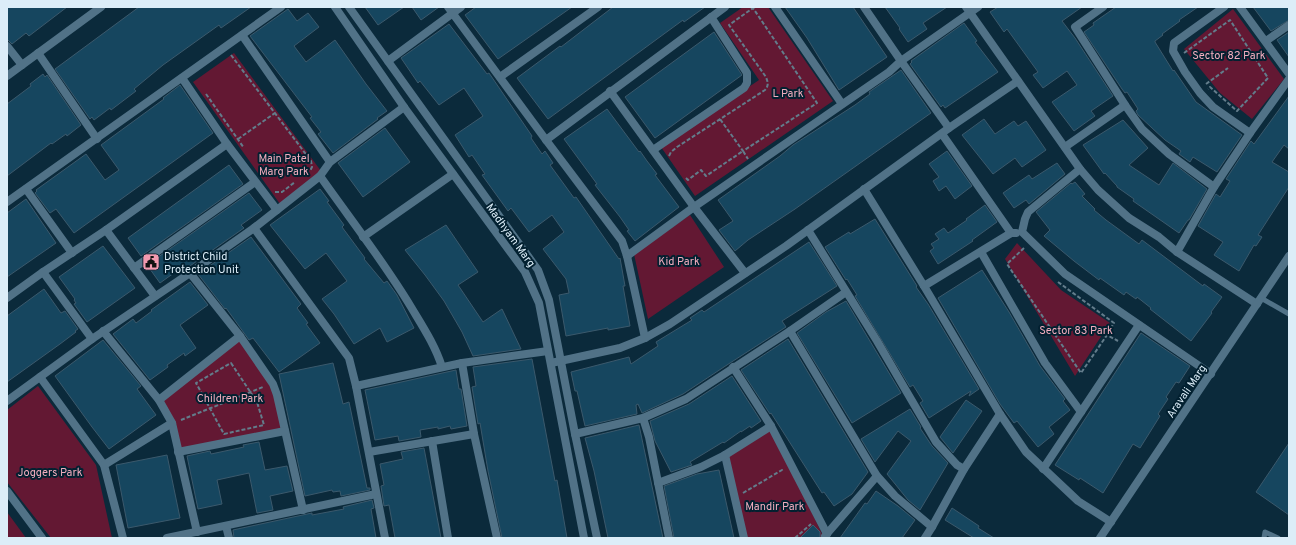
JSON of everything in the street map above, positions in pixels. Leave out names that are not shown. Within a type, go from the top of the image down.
[{"type":"street","points":[[7,76],[101,7]]},
{"type":"street","points":[[7,202],[281,7]]},
{"type":"street","name":"Madhyam Marg","points":[[334,7],[452,174],[525,272],[539,303],[584,538]]},
{"type":"street","name":"Madhyam Marg","points":[[349,7],[538,270],[550,300],[575,434],[597,538]]},
{"type":"street","points":[[388,61],[450,10],[461,7]]},
{"type":"street","points":[[500,77],[598,7]]},
{"type":"street","points":[[775,7],[842,104]]},
{"type":"street","points":[[864,7],[949,128]]},
{"type":"street","points":[[627,256],[694,207],[889,72],[901,61],[968,10],[978,7]]},
{"type":"street","points":[[1103,7],[1075,27],[1142,129],[1169,154],[1214,187]]},
{"type":"street","points":[[1224,7],[1174,43],[1173,50],[1185,72],[1200,93],[1213,107],[1250,133]]},
{"type":"street","points":[[1240,7],[1289,74]]},
{"type":"street","points":[[546,140],[711,17],[720,8]]},
{"type":"street","points":[[450,10],[622,241],[627,256],[645,338]]},
{"type":"street","points":[[968,10],[1080,169],[1098,190],[1129,218],[1159,237],[1177,252],[1259,301]]},
{"type":"street","points":[[653,150],[744,88],[747,84],[747,73],[711,17]]},
{"type":"street","points":[[1266,41],[1289,25]]},
{"type":"street","points":[[242,35],[330,162]]},
{"type":"street","points":[[7,46],[22,65]]},
{"type":"street","points":[[38,53],[97,139]]},
{"type":"street","points":[[182,78],[227,144],[277,210]]},
{"type":"street","points":[[1177,252],[1214,187],[1250,133],[1289,79]]},
{"type":"street","points":[[551,363],[620,348],[645,338],[670,324],[808,230],[949,128],[1018,81]]},
{"type":"street","points":[[610,91],[694,207],[745,273]]},
{"type":"street","points":[[1065,147],[1125,105]]},
{"type":"street","points":[[7,401],[103,331],[254,228],[320,176],[330,162],[404,107]]},
{"type":"street","points":[[942,134],[1011,233]]},
{"type":"street","points":[[7,298],[227,144]]},
{"type":"street","points":[[1022,232],[1028,212],[1080,169]]},
{"type":"street","points":[[363,237],[452,174]]},
{"type":"street","points":[[320,176],[395,280],[437,352],[442,367]]},
{"type":"street","points":[[134,268],[255,182]]},
{"type":"street","points":[[26,189],[72,253]]},
{"type":"street","points":[[864,189],[1000,414],[1026,452],[1078,501],[1111,522]]},
{"type":"street","points":[[254,228],[349,358],[356,386],[385,538]]},
{"type":"street","points":[[106,230],[155,296]]},
{"type":"street","points":[[808,230],[936,442],[957,465],[964,469]]},
{"type":"street","points":[[924,286],[1011,233],[1022,232],[1065,274],[1211,374]]},
{"type":"street","points":[[981,252],[1045,363],[1081,412]]},
{"type":"street","name":"Aravali Marg","points":[[1100,538],[1289,256]]},
{"type":"street","points":[[43,272],[92,339]]},
{"type":"street","points":[[190,273],[240,336],[273,384],[277,395],[303,510]]},
{"type":"street","points":[[575,434],[643,418],[686,399],[790,331],[846,292]]},
{"type":"street","points":[[1043,469],[1140,325]]},
{"type":"street","points":[[103,331],[159,400],[172,423],[197,532]]},
{"type":"street","points":[[790,331],[877,476],[895,496],[932,527]]},
{"type":"street","points":[[159,400],[240,336]]},
{"type":"street","points":[[356,386],[462,363],[548,351]]},
{"type":"street","points":[[462,363],[474,434],[497,538]]},
{"type":"street","points":[[733,367],[771,426],[826,536],[877,476]]},
{"type":"street","points":[[40,377],[104,465],[123,538]]},
{"type":"street","points":[[925,538],[964,469],[1000,414]]},
{"type":"street","points":[[643,418],[649,437],[669,538]]},
{"type":"street","points":[[104,465],[172,423]]},
{"type":"street","points":[[658,483],[701,467],[725,455],[771,426]]},
{"type":"street","points":[[178,452],[285,431]]},
{"type":"street","points":[[369,452],[474,434]]},
{"type":"street","points":[[432,440],[448,538]]},
{"type":"street","points":[[725,455],[744,538]]},
{"type":"street","points":[[7,491],[42,538]]},
{"type":"street","points":[[167,538],[376,494]]},
{"type":"street","points":[[226,526],[229,538]]},
{"type":"lane","points":[[1259,301],[1289,314]]},
{"type":"lane","points":[[1264,538],[1266,532],[1278,538]]},
{"type":"path","points":[[670,160],[669,155],[671,152],[765,90],[768,86],[766,77],[729,25],[754,8],[817,103],[706,176],[701,170],[688,180],[684,175]]},
{"type":"path","points":[[1183,53],[1230,20],[1268,78],[1237,111],[1206,84],[1228,68]]},
{"type":"path","points":[[230,52],[311,161],[312,167],[305,175]]},
{"type":"path","points":[[1200,93],[1210,87]]},
{"type":"path","points":[[204,91],[246,151]]},
{"type":"path","points":[[238,139],[275,113]]},
{"type":"path","points":[[720,119],[753,166]]},
{"type":"path","points":[[274,192],[282,192],[299,179]]},
{"type":"path","points":[[1029,253],[1024,248],[1008,264],[1081,373],[1114,323],[1062,286],[1057,280]]},
{"type":"path","points":[[1107,335],[1125,346]]},
{"type":"path","points":[[231,363],[257,402],[264,425],[224,434],[210,408],[196,383],[231,363]]},
{"type":"path","points":[[172,423],[263,387]]},
{"type":"path","points":[[735,498],[782,470],[786,476]]},
{"type":"path","points":[[795,538],[812,524]]},
{"type":"green space","name":"L Park","points":[[743,7],[768,7],[833,101],[695,196],[661,147],[759,80],[720,23]]},
{"type":"green space","name":"Sector 82 Park","points":[[1233,9],[1284,79],[1252,119],[1220,93],[1184,49]]},
{"type":"green space","name":"Main Patel Marg Park","points":[[234,53],[321,171],[280,204],[193,82]]},
{"type":"green space","name":"Kid Park","points":[[690,215],[724,267],[648,319],[634,254]]},
{"type":"green space","name":"Sector 83 Park","points":[[1017,243],[1061,290],[1110,323],[1075,376],[1005,259]]},
{"type":"green space","name":"Children Park","points":[[240,336],[273,384],[285,431],[178,452],[159,400]]},
{"type":"green space","name":"Joggers Park","points":[[38,386],[96,465],[112,538],[51,538],[7,482],[7,410]]},
{"type":"green space","name":"Mandir Park","points":[[771,426],[824,538],[746,538],[725,455]]},
{"type":"green space","points":[[7,512],[26,538],[7,538]]},
{"type":"building","points":[[7,7],[67,7],[29,36],[26,33],[12,44],[7,39]]},
{"type":"building","points":[[139,7],[251,7],[221,28],[219,25],[163,65],[134,89],[136,91],[111,110],[110,108],[94,120],[92,117],[90,119],[55,69]]},
{"type":"building","points":[[365,7],[404,7],[378,25]]},
{"type":"building","points":[[412,7],[439,7],[421,20]]},
{"type":"building","points":[[476,7],[572,7],[498,59],[465,15]]},
{"type":"building","points":[[613,7],[705,7],[684,22],[683,20],[548,119],[517,78],[560,46],[561,47]]},
{"type":"building","points":[[785,7],[853,7],[887,57],[839,90],[807,38]]},
{"type":"building","points":[[885,7],[947,7],[923,23],[927,29],[908,42]]},
{"type":"building","points":[[998,7],[1082,7],[1062,21],[1113,96],[1091,111],[1095,116],[1074,131],[1052,102],[1077,85],[1067,71],[1043,88],[1033,75],[1038,72],[1007,29],[1004,32],[990,12]]},
{"type":"building","points":[[1116,7],[1198,7],[1179,20],[1180,21],[1162,34],[1163,35],[1155,42],[1173,71],[1174,70],[1196,102],[1242,135],[1217,172],[1193,157],[1190,162],[1179,154],[1181,151],[1165,140],[1138,115],[1136,111],[1138,109],[1127,92],[1125,93],[1122,89],[1084,32],[1094,25],[1093,23]]},
{"type":"building","points":[[1253,7],[1289,7],[1289,20],[1271,31]]},
{"type":"building","points":[[288,9],[297,21],[308,13],[319,27],[294,46],[306,62],[335,40],[387,111],[333,153],[318,134],[321,132],[310,118],[312,117],[250,36]]},
{"type":"building","points":[[964,23],[977,41],[975,42],[998,72],[945,108],[943,105],[941,107],[910,64],[912,62],[911,61]]},
{"type":"building","points":[[449,24],[487,74],[489,73],[532,136],[531,138],[542,154],[545,151],[553,163],[550,165],[574,198],[576,197],[619,259],[620,258],[630,326],[608,330],[608,328],[566,336],[559,295],[569,293],[566,279],[543,249],[564,232],[552,215],[529,232],[511,208],[508,211],[482,175],[485,174],[472,155],[469,157],[455,135],[483,116],[464,88],[439,105],[420,81],[418,83],[401,58]]},
{"type":"building","points":[[714,32],[742,75],[655,138],[625,97]]},
{"type":"building","points":[[1289,32],[1289,57],[1277,40]]},
{"type":"building","points":[[901,70],[931,113],[795,209],[748,240],[735,251],[719,230],[733,221],[718,200],[793,145],[855,105],[870,94],[869,92]]},
{"type":"building","points":[[43,74],[45,77],[47,75],[81,125],[67,136],[66,134],[52,144],[51,143],[7,176],[7,104],[31,86],[30,84]]},
{"type":"building","points":[[180,85],[213,133],[74,233],[56,209],[50,213],[35,193],[37,191],[36,190],[86,154],[105,180],[119,170],[101,145],[164,99],[163,98]]},
{"type":"building","points":[[1289,96],[1289,149],[1284,145],[1272,162],[1289,172],[1289,187],[1258,235],[1262,237],[1256,246],[1254,245],[1239,271],[1214,255],[1223,242],[1198,226],[1216,194],[1220,197],[1230,181],[1226,179],[1251,141],[1254,144]]},
{"type":"building","points":[[607,109],[657,174],[655,175],[679,207],[635,241],[627,231],[629,230],[620,217],[595,185],[597,184],[564,139]]},
{"type":"building","points":[[984,119],[995,134],[1014,121],[1018,126],[1026,121],[1046,150],[1022,167],[1015,158],[993,174],[962,135]]},
{"type":"building","points":[[1123,120],[1148,148],[1129,165],[1159,185],[1173,163],[1207,189],[1189,220],[1179,233],[1133,201],[1134,199],[1117,187],[1105,173],[1104,174],[1083,145]]},
{"type":"building","points":[[385,128],[410,162],[363,197],[338,163]]},
{"type":"building","points":[[947,151],[972,186],[955,199],[946,186],[939,191],[933,181],[939,177],[929,164]]},
{"type":"building","points":[[1057,163],[1065,174],[1029,204],[1026,200],[1014,208],[1003,193],[1029,175],[1032,179]]},
{"type":"building","points":[[229,165],[243,184],[141,256],[128,238]]},
{"type":"building","points":[[1075,182],[1085,194],[1082,196],[1095,209],[1094,210],[1106,220],[1139,244],[1142,240],[1203,286],[1204,284],[1222,297],[1191,341],[1137,297],[1136,299],[1126,292],[1124,295],[1100,278],[1099,280],[1044,236],[1050,230],[1036,212],[1071,183],[1072,184]]},
{"type":"building","points":[[320,189],[329,201],[327,202],[344,225],[342,227],[365,258],[364,259],[384,283],[387,281],[397,295],[414,328],[387,342],[380,328],[354,344],[322,299],[347,281],[326,253],[305,269],[270,225]]},
{"type":"building","points":[[249,193],[262,210],[241,225],[244,228],[187,268],[185,265],[160,283],[147,265]]},
{"type":"building","points":[[26,199],[56,243],[7,277],[7,213]]},
{"type":"building","points":[[985,205],[997,222],[972,240],[973,241],[938,264],[930,251],[934,248],[931,244],[939,239],[935,234],[944,228],[948,233]]},
{"type":"building","points":[[875,219],[979,389],[969,396],[971,391],[929,418],[920,403],[923,401],[913,385],[910,387],[855,296],[857,295],[825,247],[849,232],[850,234]]},
{"type":"building","points":[[446,225],[478,272],[458,285],[483,322],[502,309],[521,349],[473,356],[462,332],[444,301],[405,250]]},
{"type":"building","points":[[251,237],[301,304],[297,308],[308,323],[306,324],[320,343],[279,372],[253,338],[249,340],[226,308],[225,309],[198,274]]},
{"type":"building","points":[[809,242],[837,286],[782,321],[786,327],[683,394],[642,413],[638,404],[636,405],[637,414],[585,426],[571,372],[629,357],[631,364],[658,346],[656,342],[692,320],[690,318],[702,310],[704,312]]},
{"type":"building","points":[[103,246],[135,288],[87,322],[74,304],[76,303],[74,300],[75,299],[59,277]]},
{"type":"building","points":[[982,270],[1009,312],[1040,366],[1065,399],[1063,401],[1070,410],[1049,427],[1054,434],[1038,447],[1017,421],[1014,423],[1000,404],[938,298]]},
{"type":"building","points":[[190,282],[208,305],[180,325],[196,348],[185,356],[184,353],[150,380],[113,334],[133,319],[136,323],[152,311],[151,310]]},
{"type":"building","points":[[44,289],[61,313],[65,311],[78,329],[60,344],[7,382],[7,316]]},
{"type":"building","points":[[846,301],[901,393],[852,423],[797,333],[826,312]]},
{"type":"building","points":[[1141,333],[1190,366],[1179,383],[1176,382],[1166,397],[1168,399],[1158,414],[1160,416],[1140,448],[1133,444],[1103,493],[1080,478],[1079,480],[1055,465]]},
{"type":"building","points":[[788,339],[868,472],[852,494],[834,506],[824,492],[822,493],[771,413],[770,414],[741,370]]},
{"type":"building","points":[[103,340],[141,386],[137,389],[156,415],[109,449],[55,376]]},
{"type":"building","points":[[532,359],[555,481],[557,480],[567,538],[502,538],[480,423],[478,424],[472,387],[476,386],[473,367]]},
{"type":"building","points":[[333,363],[343,404],[349,402],[367,488],[370,488],[370,490],[341,496],[340,491],[333,492],[332,490],[305,496],[279,374]]},
{"type":"building","points":[[456,370],[459,389],[461,389],[467,426],[451,429],[450,426],[438,429],[438,427],[420,430],[421,437],[399,441],[398,436],[375,440],[365,390]]},
{"type":"building","points":[[732,376],[761,421],[751,428],[750,426],[741,431],[724,443],[723,442],[690,462],[692,465],[671,472],[655,441],[650,421],[689,404]]},
{"type":"building","points":[[966,400],[982,411],[953,453],[940,437]]},
{"type":"building","points":[[910,409],[932,446],[948,463],[920,510],[908,500],[887,474],[911,441],[898,431],[875,462],[861,439]]},
{"type":"building","points":[[639,425],[663,538],[608,538],[594,471],[585,438]]},
{"type":"building","points":[[259,442],[265,470],[287,466],[293,491],[270,496],[273,510],[257,513],[249,473],[217,480],[222,504],[198,509],[187,456],[210,451],[211,454],[244,447],[243,445]]},
{"type":"building","points":[[1289,443],[1289,515],[1256,492]]},
{"type":"building","points":[[424,448],[441,538],[395,538],[389,505],[384,506],[381,486],[384,485],[380,464],[403,459],[401,452]]},
{"type":"building","points":[[167,455],[180,518],[128,528],[116,465]]},
{"type":"building","points":[[719,470],[734,538],[674,538],[664,486],[697,474]]},
{"type":"building","points":[[876,491],[915,520],[902,538],[840,538],[865,503],[867,504]]},
{"type":"building","points":[[372,500],[374,508],[371,509],[376,538],[234,538],[233,530],[312,513],[312,515],[344,509],[343,507]]},
{"type":"building","points":[[952,508],[994,538],[974,538],[945,520]]},
{"type":"building","points":[[813,525],[820,532],[820,538],[800,538]]},
{"type":"place","name":"District Child Protection Unit","points":[[151,262]]}]
